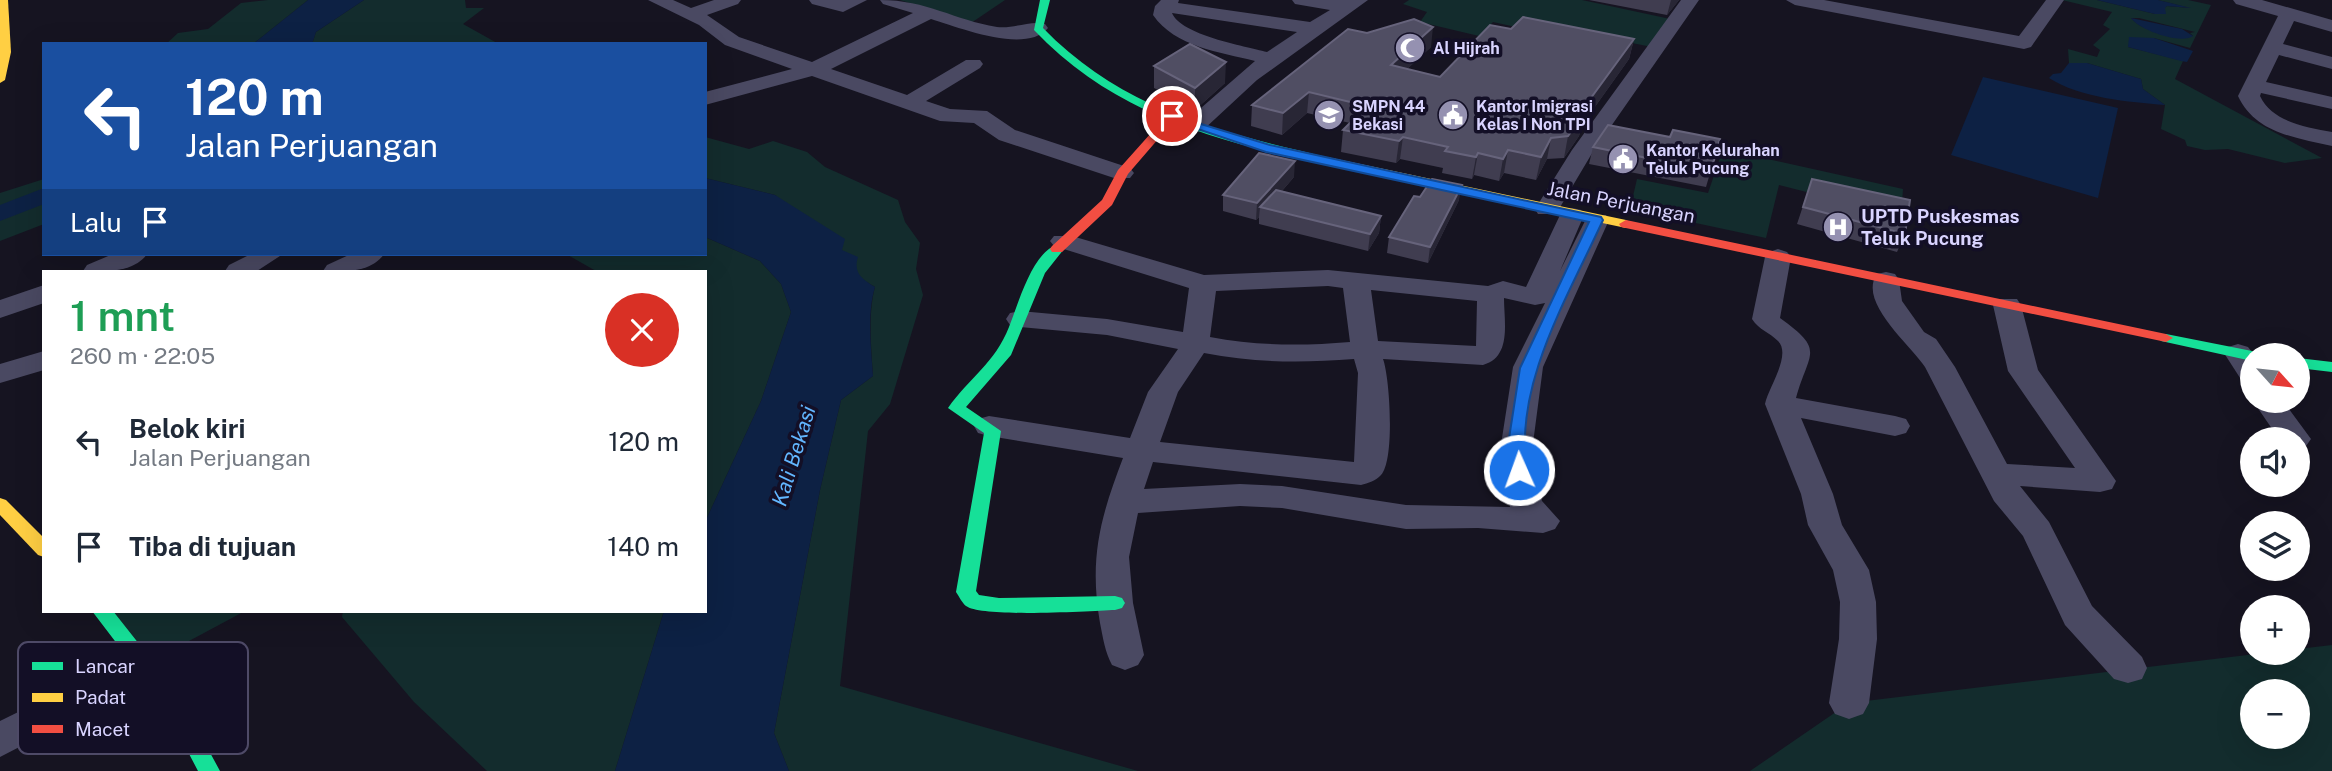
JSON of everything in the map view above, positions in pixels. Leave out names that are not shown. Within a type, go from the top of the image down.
[{"type":"street","points":[[657,0],[690,14],[732,41],[953,118],[979,116],[1007,135],[1122,173]]},
{"type":"street","points":[[690,14],[732,0]]},
{"type":"street","points":[[818,0],[843,6],[858,0]]},
{"type":"street","points":[[889,0],[1012,35],[1038,28],[1045,0]]},
{"type":"street","points":[[1301,0],[1354,3]]},
{"type":"street","points":[[1123,502],[1240,495],[1282,497],[1406,517],[1478,516],[1543,520],[1526,505],[1516,451],[1528,368],[1572,215],[1580,155],[1690,0]]},
{"type":"street","points":[[1796,0],[2024,43],[2055,0]]},
{"type":"street","points":[[1882,16],[1901,0]]},
{"type":"street","points":[[2242,0],[2332,26]]},
{"type":"street","points":[[1273,60],[1188,35],[1162,15],[1167,3],[1316,29]]},
{"type":"street","points":[[1194,126],[1208,110],[1273,60],[1354,3]]},
{"type":"street","points":[[0,80],[4,74],[5,58],[2,11]]},
{"type":"street","points":[[707,98],[814,69],[929,13]]},
{"type":"street","points":[[2288,14],[2249,96],[2254,109],[2294,130],[2332,139]]},
{"type":"street","name":"Jalan Perjuangan","points":[[1038,28],[1059,52],[1093,76],[1194,126],[1266,148],[1572,215],[2007,305],[2240,360]]},
{"type":"street","points":[[2272,47],[2332,63]]},
{"type":"street","points":[[910,102],[972,64]]},
{"type":"street","points":[[2254,85],[2332,103]]},
{"type":"street","points":[[1172,116],[1122,173],[1107,202],[1063,241],[1031,281],[1020,319],[992,371],[956,408],[965,417],[989,426],[1144,451],[1361,474],[1369,469],[1373,439],[1373,373],[1365,349],[1356,281]]},
{"type":"street","points":[[1063,241],[1202,283],[1265,283],[1328,278],[1492,294],[1503,289],[1535,297],[1572,215]]},
{"type":"street","points":[[98,270],[129,256]]},
{"type":"street","points":[[240,270],[266,256]]},
{"type":"street","points":[[338,270],[367,256]]},
{"type":"street","points":[[1778,257],[1766,319],[1790,337],[1797,353],[1793,372],[1783,383],[1780,404],[1809,472],[1825,525],[1844,554],[1858,602],[1858,639],[1849,703]]},
{"type":"street","points":[[1886,280],[1888,301],[1914,338],[1926,345],[1933,356],[2011,501],[2037,530],[2078,615],[2128,668]]},
{"type":"street","points":[[1125,655],[1115,603],[1112,557],[1123,502],[1144,451],[1163,392],[1195,345],[1203,293],[1202,283]]},
{"type":"street","points":[[0,310],[42,294]]},
{"type":"street","points":[[1020,319],[1107,327],[1195,345],[1280,355],[1365,349],[1483,356],[1490,346],[1492,294]]},
{"type":"street","points":[[1998,474],[2100,481],[2023,371],[2007,305]]},
{"type":"street","points":[[0,374],[42,361]]},
{"type":"street","points":[[2310,364],[2332,367]]},
{"type":"street","points":[[1780,404],[1895,426]]},
{"type":"street","points":[[989,426],[993,439],[966,592],[973,601],[982,605],[1115,603]]},
{"type":"street","points":[[0,504],[42,548]]},
{"type":"street","points":[[104,613],[128,642]]},
{"type":"street","points":[[0,740],[18,731]]},
{"type":"street","points":[[200,754],[209,771]]},
{"type":"green space","points":[[308,0],[256,42],[168,42],[178,33],[208,29],[241,3]]},
{"type":"green space","points":[[364,0],[465,0],[466,8],[484,8],[463,24],[495,42],[313,42],[316,32]]},
{"type":"green space","points":[[900,0],[1005,0],[971,23]]},
{"type":"green space","points":[[1409,0],[1582,0],[1675,20],[1657,48],[1531,23],[1525,29],[1493,22],[1479,36],[1420,22],[1427,12],[1403,4]]},
{"type":"green space","points":[[2062,0],[2097,0],[2155,14],[2167,6],[2190,8],[2158,0],[2188,0],[2211,5],[2190,48],[2154,38],[2131,39],[2128,47],[2183,61],[2175,79],[2322,158],[2285,163],[2228,149],[2205,150],[2187,146],[2185,140],[2161,129],[2165,105],[2143,89],[2141,79],[2087,63],[2069,63],[2068,49],[2097,57],[2100,50],[2093,45],[2110,29],[2103,25],[2112,12]],"holes":[[[2131,18],[2195,32],[2190,33],[2193,36],[2151,30]]]},
{"type":"green space","points":[[707,138],[749,149],[773,141],[807,152],[825,167],[898,200],[905,222],[920,243],[916,269],[923,295],[890,404],[868,431],[840,686],[1138,771],[789,771],[774,733],[820,490],[841,400],[873,376],[871,319],[875,287],[860,278],[842,250],[775,195],[707,178]]},
{"type":"green space","points":[[1723,149],[1903,189],[1901,216],[1779,185],[1766,238],[1630,209],[1637,179],[1708,193]]},
{"type":"green space","points":[[42,180],[42,225],[0,241],[0,193]]},
{"type":"green space","points":[[707,238],[760,261],[781,284],[791,312],[761,401],[707,518],[707,270],[594,270],[570,256],[707,256]]},
{"type":"green space","points":[[104,613],[241,613],[187,642],[128,642]]},
{"type":"green space","points":[[343,613],[663,613],[615,771],[487,771],[414,702],[342,617]]},
{"type":"green space","points":[[2332,645],[2332,771],[1750,771],[1849,703],[2240,656],[2240,665],[2310,665],[2310,648]]},
{"type":"water","points":[[308,0],[364,0],[316,32],[313,42],[256,42]]},
{"type":"water","points":[[2097,0],[2158,0],[2191,8],[2167,6],[2166,14],[2155,14]]},
{"type":"water","points":[[2131,18],[2182,29],[2193,36],[2179,39],[2160,35],[2135,23]]},
{"type":"water","points":[[2129,37],[2154,38],[2193,51],[2187,62],[2181,61],[2128,47]]},
{"type":"water","points":[[2069,63],[2087,63],[2141,79],[2143,89],[2165,105],[2090,95],[2049,78],[2053,74],[2061,73]]},
{"type":"water","points":[[1983,77],[2118,108],[2098,198],[1951,155]]},
{"type":"water","name":"Kali Bekasi","points":[[707,178],[775,195],[845,239],[842,250],[858,257],[860,275],[875,287],[870,319],[873,376],[841,400],[820,490],[774,733],[789,771],[615,771],[663,613],[707,613],[707,518],[761,401],[791,312],[781,284],[760,261],[707,238]]},
{"type":"water","points":[[42,189],[42,205],[0,221],[0,205]]},
{"type":"building","points":[[1523,17],[1634,39],[1580,113],[1584,114],[1568,136],[1551,138],[1541,157],[1508,150],[1503,159],[1478,153],[1476,157],[1445,151],[1448,147],[1403,137],[1399,141],[1343,130],[1367,106],[1309,92],[1283,113],[1252,105],[1348,29],[1367,33],[1414,19],[1433,27],[1391,65],[1440,77],[1490,25],[1511,29]]},
{"type":"building","points":[[1190,44],[1226,62],[1195,88],[1154,66]]},
{"type":"building","points":[[1608,125],[1670,137],[1673,130],[1720,139],[1711,171],[1593,147]]},
{"type":"building","points":[[1259,153],[1295,161],[1257,203],[1223,195]]},
{"type":"building","points":[[1432,179],[1462,185],[1430,247],[1389,237],[1414,196],[1420,197]]},
{"type":"building","points":[[1812,179],[1910,200],[1905,234],[1803,207]]},
{"type":"building","points":[[1276,190],[1381,216],[1370,234],[1260,207]]},
{"type":"traffic: fast","points":[[1045,0],[1038,28],[1065,56],[1096,80],[1170,117],[1250,143],[1327,161]]},
{"type":"traffic: fast","points":[[1057,249],[1046,261],[1031,286],[1011,341],[1003,355],[956,408],[993,431],[966,592],[973,601],[999,605],[1115,603]]},
{"type":"traffic: fast","points":[[2166,338],[2240,353]]},
{"type":"traffic: fast","points":[[2310,364],[2332,367]]},
{"type":"traffic: fast","points":[[104,613],[126,642]]},
{"type":"traffic: fast","points":[[200,754],[209,771]]},
{"type":"traffic: slow","points":[[0,80],[6,52],[3,0]]},
{"type":"traffic: slow","points":[[1327,161],[1626,224]]},
{"type":"traffic: slow","points":[[0,504],[42,548]]},
{"type":"traffic: jam","points":[[1057,249],[1107,202],[1122,173],[1172,116]]},
{"type":"traffic: jam","points":[[1626,224],[2166,338]]},
{"type":"place","name":"Al Hijrah","points":[[1410,48]]},
{"type":"place","name":"SMPN 44 Bekasi","points":[[1329,115]]},
{"type":"place","name":"Kantor Imigrasi Kelas I Non TPI","points":[[1453,115]]},
{"type":"place","name":"Kantor Kelurahan Teluk Pucung","points":[[1623,159]]},
{"type":"place","name":"UPTD Puskesmas Teluk Pucung","points":[[1838,227]]},
{"type":"route","points":[[1172,116],[1194,126],[1266,148],[1597,220],[1564,285],[1528,368],[1516,451],[1519,470]]}]
